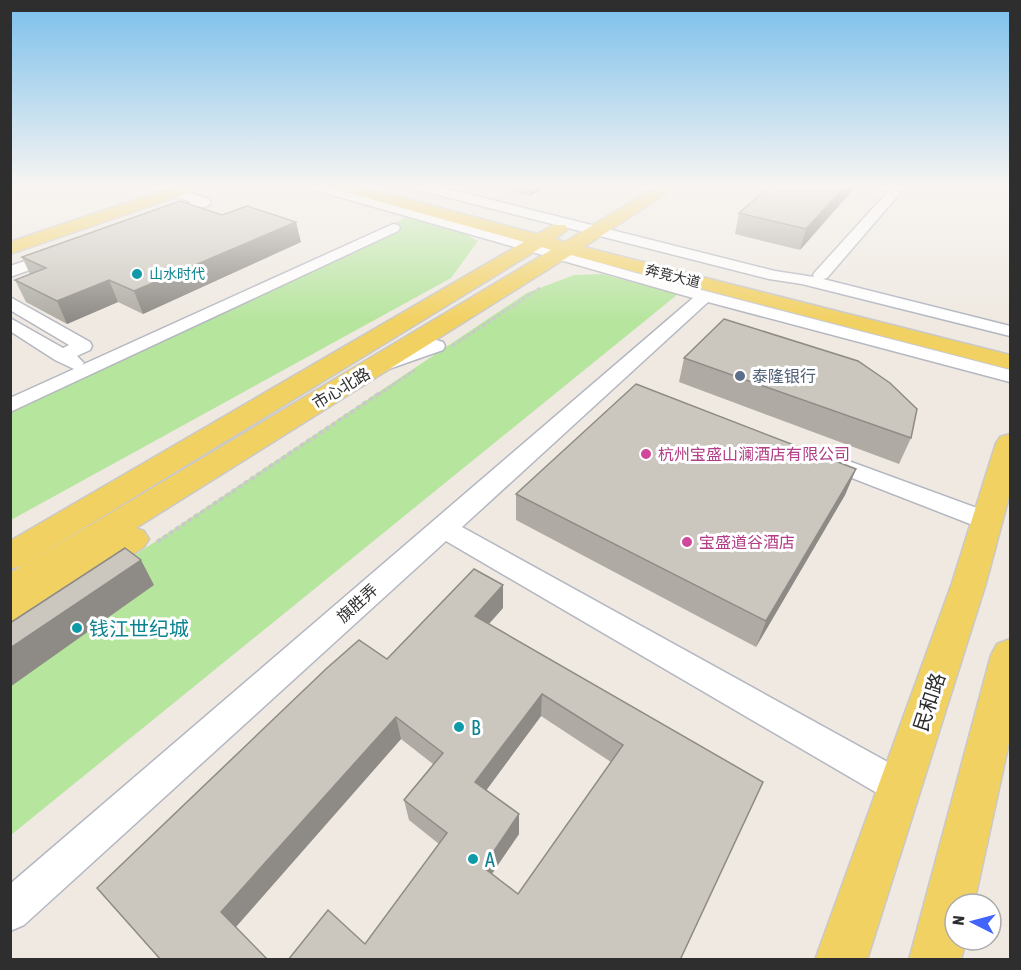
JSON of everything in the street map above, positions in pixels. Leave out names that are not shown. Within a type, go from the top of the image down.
[{"type":"main road","points":[[10,239],[38,230]]},
{"type":"main road","points":[[10,248],[59,230]]},
{"type":"main road","name":"奔竞大道","points":[[513,230],[1011,362]]},
{"type":"main road","name":"奔竞大道","points":[[524,230],[562,243],[1011,340]]},
{"type":"main road","name":"市心北路","points":[[10,590],[370,370],[562,243],[576,230]]},
{"type":"main road","name":"市心北路","points":[[10,558],[468,284],[586,230]]},
{"type":"main road","points":[[10,618],[442,347],[524,287],[562,243]]},
{"type":"main road","points":[[10,533],[329,351],[468,284]]},
{"type":"main road","name":"民和路","points":[[841,960],[901,788],[1011,443]]},
{"type":"main road","points":[[935,960],[1011,655]]},
{"type":"street","points":[[10,406],[388,230]]},
{"type":"street","points":[[507,230],[562,243],[802,279],[1011,331]]},
{"type":"street","points":[[530,230],[705,296],[1011,376]]},
{"type":"street","points":[[821,275],[861,230]]},
{"type":"street","points":[[10,272],[75,249]]},
{"type":"street","name":"旗胜弄","points":[[10,911],[442,527],[623,382],[705,296]]},
{"type":"street","points":[[10,302],[83,346],[62,356]]},
{"type":"street","points":[[10,323],[86,370]]},
{"type":"street","points":[[370,370],[442,347]]},
{"type":"street","points":[[800,449],[987,521]]},
{"type":"street","points":[[442,527],[901,788]]},
{"type":"path","points":[[442,347],[558,276],[562,243]]},
{"type":"path","points":[[150,546],[419,368]]},
{"type":"green space","points":[[379,230],[458,230],[478,241],[451,278],[11,520],[11,408]]},
{"type":"green space","points":[[602,274],[678,294],[11,835],[11,638],[527,293],[574,275]]},
{"type":"building","points":[[97,230],[277,230],[134,291],[109,280],[57,301],[15,280],[46,268],[22,257]]},
{"type":"building","points":[[724,319],[858,361],[890,383],[917,409],[911,438],[684,358]]},
{"type":"building","name":"宝盛道谷酒店","points":[[636,384],[856,469],[766,621],[516,494]]},
{"type":"building","points":[[125,548],[141,560],[10,648],[10,623]]},
{"type":"building","points":[[474,569],[503,585],[475,616],[763,782],[680,960],[288,960],[328,910],[365,944],[447,833],[404,800],[443,753],[396,717],[221,912],[268,960],[161,960],[97,888],[359,640],[387,659]],"holes":[[[542,694],[623,745],[518,894],[483,867],[519,814],[475,782]]]},
{"type":"place","name":"山水时代","points":[[137,274]]},
{"type":"place","name":"泰隆银行","points":[[740,376]]},
{"type":"place","name":"杭州宝盛山澜酒店有限公司","points":[[646,454]]},
{"type":"place","name":"宝盛道谷酒店","points":[[687,542]]},
{"type":"place","name":"钱江世纪城","points":[[77,628]]},
{"type":"place","name":"B","points":[[459,727]]},
{"type":"place","name":"A","points":[[473,859]]}]
